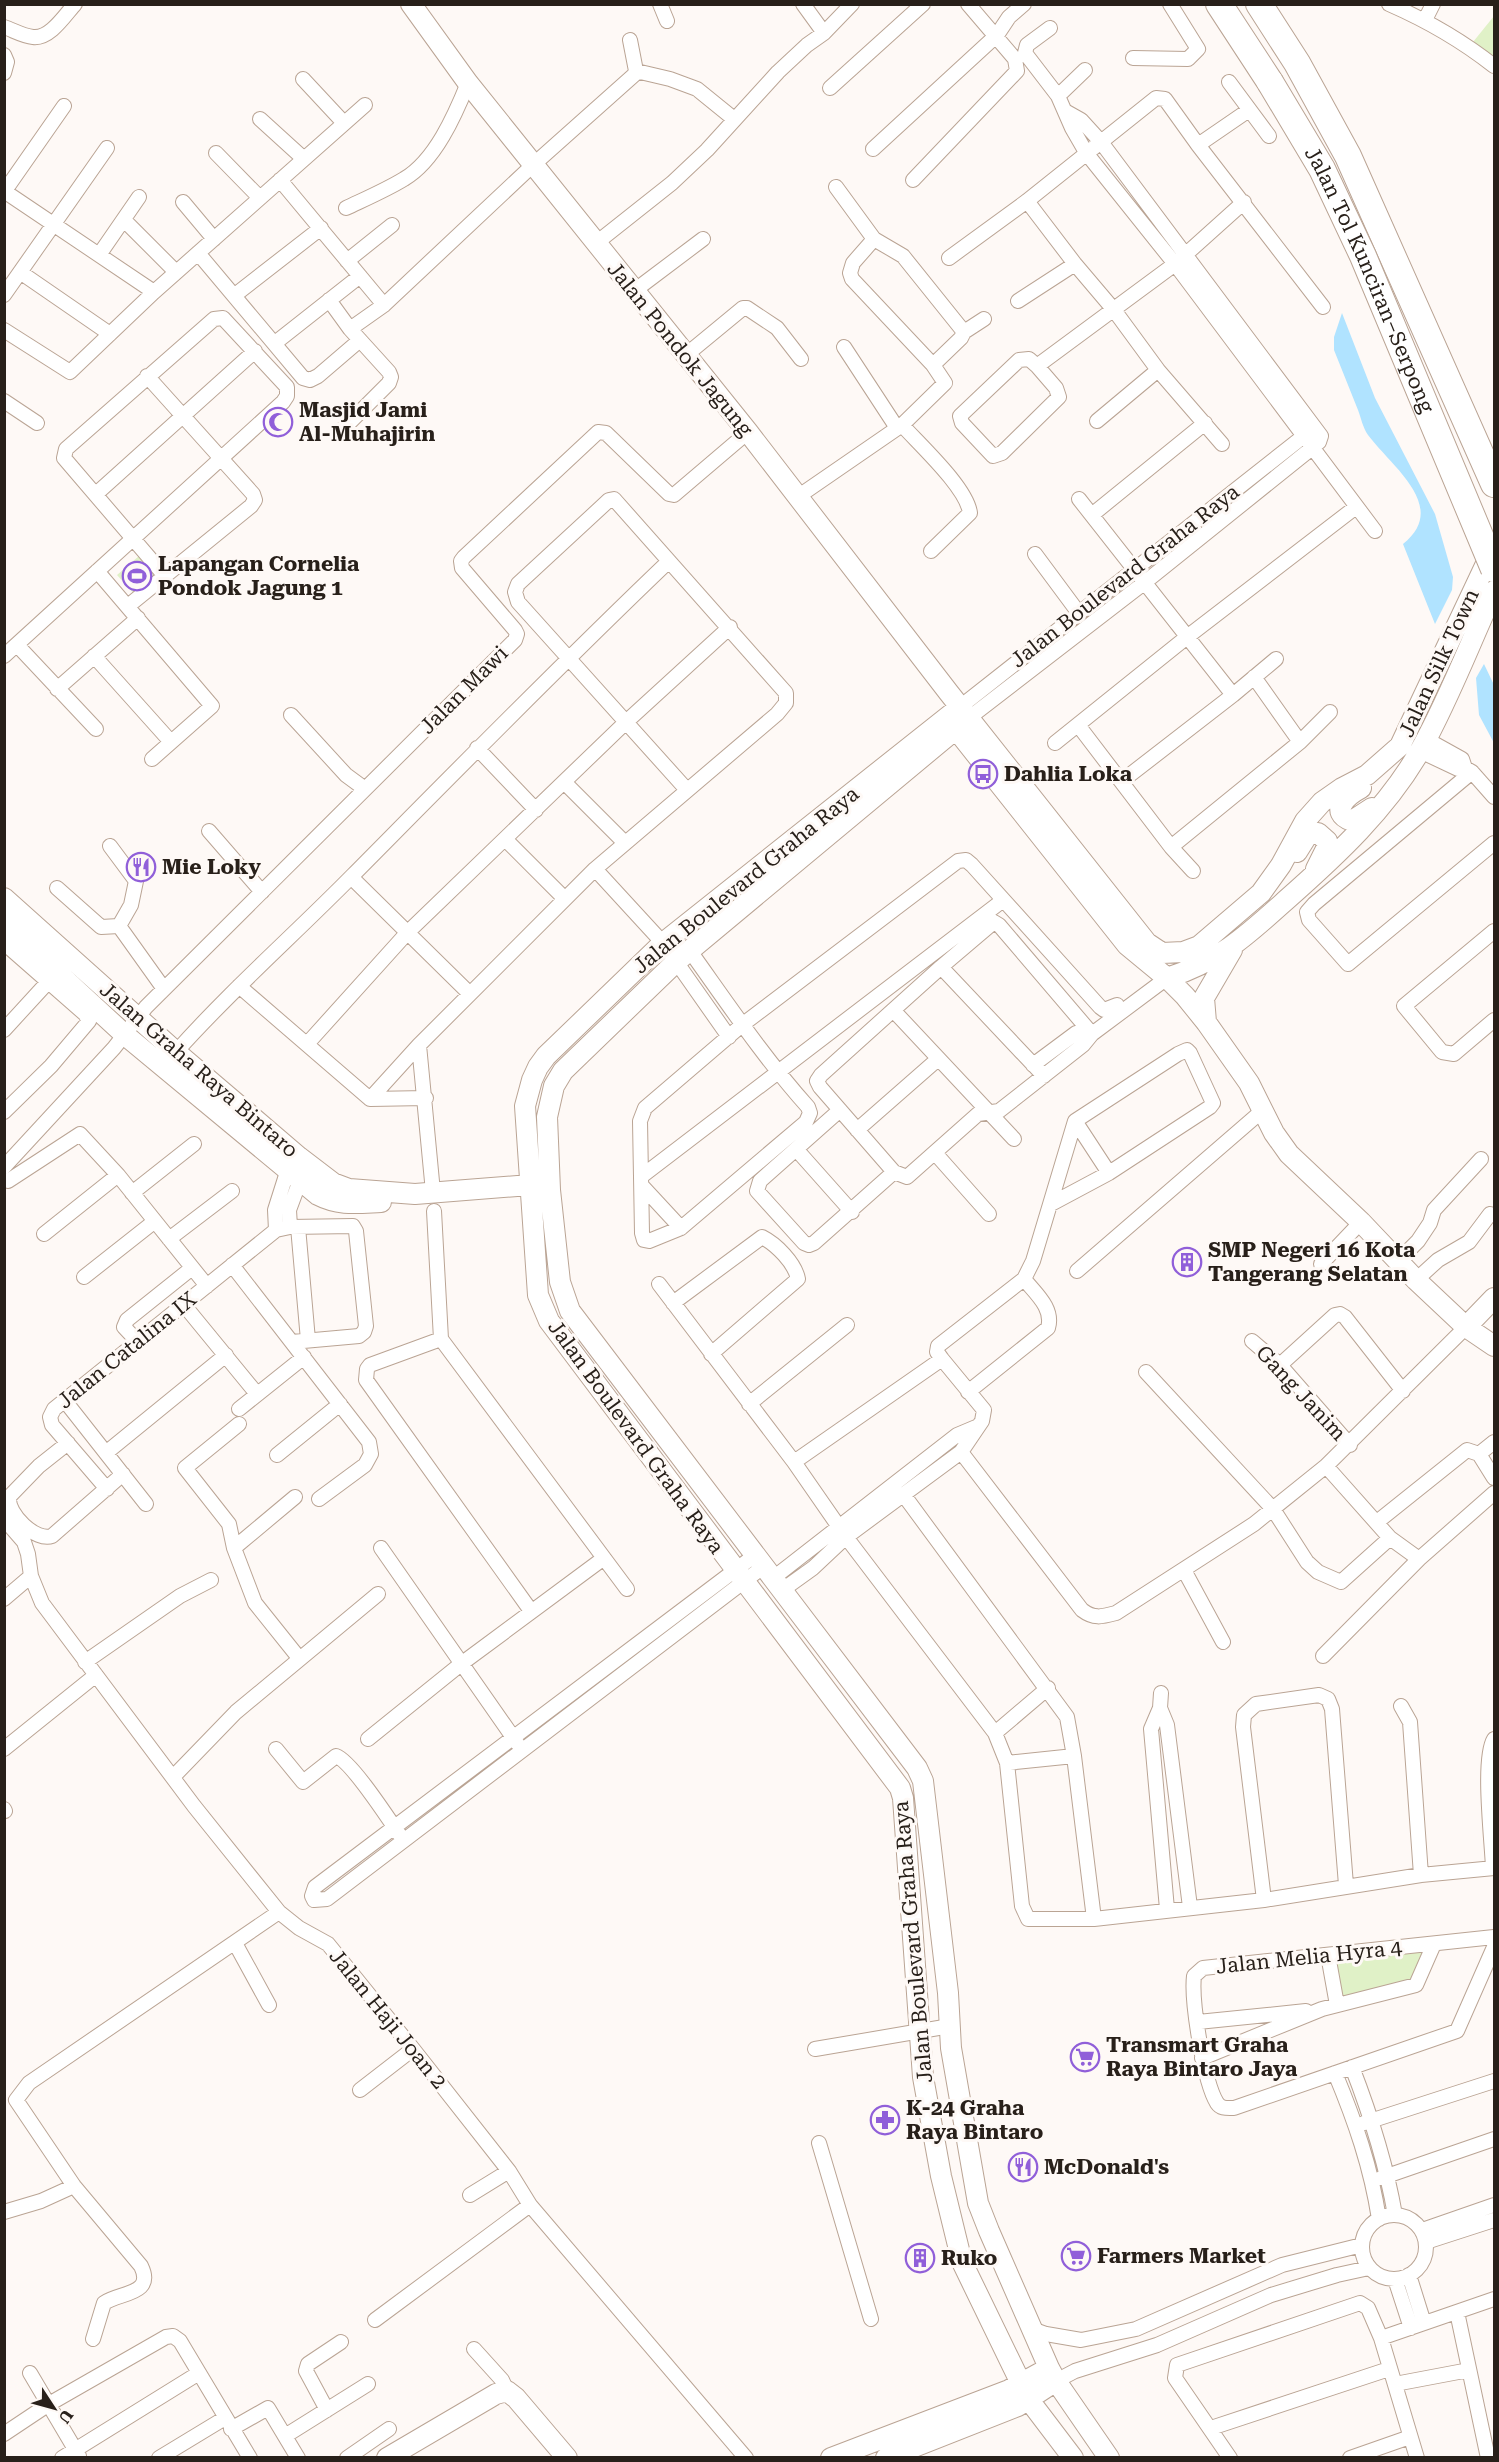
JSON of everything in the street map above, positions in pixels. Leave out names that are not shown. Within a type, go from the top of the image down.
[{"type":"highway","name":"Jalan Tol Kunciran–Serpong","points":[[1220,4],[1322,169],[1363,256],[1494,569]]},
{"type":"highway","name":"Jalan Tol Kunciran–Serpong","points":[[1259,4],[1297,63],[1348,156],[1494,483]]},
{"type":"main road","name":"Jalan Pondok Jagung","points":[[411,4],[468,83],[748,432],[956,713]]},
{"type":"main road","name":"Jalan Silk Town","points":[[956,713],[1147,943],[1162,953],[1184,952],[1199,946],[1261,893],[1281,864],[1305,821],[1322,802],[1381,765],[1400,746],[1494,545]]},
{"type":"main road","name":"Jalan Silk Town","points":[[1167,978],[1202,965],[1235,945],[1310,879],[1368,822],[1393,791],[1423,745],[1494,591]]},
{"type":"main road","name":"Jalan Boulevard Graha Raya","points":[[956,713],[663,944],[546,1056],[532,1080],[525,1106],[530,1185],[538,1295],[549,1321],[900,1788],[903,1798],[923,2077],[940,2176],[962,2262],[1025,2392],[1072,2457]]},
{"type":"main road","name":"Jalan Boulevard Graha Raya","points":[[956,713],[683,956],[563,1071],[554,1086],[547,1117],[550,1190],[560,1282],[570,1311],[917,1768],[923,1781],[950,2026],[964,2131],[978,2203],[1052,2374],[1109,2457]]},
{"type":"main road","points":[[956,713],[1127,945],[1167,978],[1206,1022],[1249,1083],[1274,1133],[1289,1154],[1466,1327],[1494,1346]]},
{"type":"main road","points":[[1381,765],[1368,784],[1346,797],[1341,805],[1341,813],[1352,821],[1393,791]]},
{"type":"main road","points":[[1281,864],[1301,849],[1307,836],[1318,833],[1327,841],[1326,849],[1310,879]]},
{"type":"main road","name":"Jalan Graha Raya Bintaro","points":[[4,898],[142,1013],[176,1052],[299,1168],[318,1195],[332,1202],[345,1204],[427,1199],[530,1185]]},
{"type":"main road","name":"Jalan Graha Raya Bintaro","points":[[4,923],[125,1035],[299,1168]]},
{"type":"main road","points":[[1206,1022],[1204,998],[1235,945]]},
{"type":"main road","points":[[1466,1327],[1494,1298]]},
{"type":"main road","points":[[886,2457],[1025,2392],[1052,2374]]},
{"type":"main road","points":[[831,2457],[1009,2390],[1025,2392]]},
{"type":"main road","points":[[387,2457],[496,2394],[507,2391],[516,2398],[567,2457]]},
{"type":"main road","points":[[1042,2418],[1042,2406],[1048,2397],[1058,2393],[1068,2397]]},
{"type":"street","points":[[4,27],[30,37],[39,37],[51,30],[75,4]]},
{"type":"street","points":[[660,4],[667,21]]},
{"type":"street","points":[[803,4],[824,33]]},
{"type":"street","points":[[595,244],[672,183],[707,150],[778,72],[807,45],[824,33],[852,4]]},
{"type":"street","points":[[830,88],[923,4]]},
{"type":"street","points":[[913,180],[1017,71],[1015,59],[997,35],[968,4]]},
{"type":"street","points":[[873,149],[997,35],[1009,17],[1024,4]]},
{"type":"street","points":[[1133,58],[1188,58],[1198,49],[1170,4]]},
{"type":"street","points":[[1389,4],[1465,42],[1494,66]]},
{"type":"street","points":[[1425,20],[1434,4]]},
{"type":"street","points":[[1050,28],[1027,45],[1024,53],[1058,96],[1087,154],[1175,264],[1375,531]]},
{"type":"street","points":[[198,253],[303,378],[310,380],[318,376],[384,305],[612,92],[634,75],[636,71],[630,40]]},
{"type":"street","points":[[4,55],[7,62],[4,73]]},
{"type":"street","points":[[1058,96],[1085,70]]},
{"type":"street","points":[[636,71],[670,79],[697,89],[734,120]]},
{"type":"street","points":[[303,79],[344,123]]},
{"type":"street","points":[[1230,82],[1269,136]]},
{"type":"street","points":[[346,208],[406,178],[434,151],[456,114],[468,83]]},
{"type":"street","points":[[949,258],[1027,201],[1158,97],[1165,99],[1198,146],[1244,202],[1323,307]]},
{"type":"street","points":[[4,330],[70,372],[176,272],[365,105]]},
{"type":"street","points":[[64,106],[5,192],[154,292]]},
{"type":"street","points":[[1198,146],[1249,110]]},
{"type":"street","points":[[1065,111],[1081,120],[1101,142],[1315,427],[1321,436],[1319,442],[1312,448]]},
{"type":"street","points":[[260,119],[304,159]]},
{"type":"street","points":[[4,295],[106,148]]},
{"type":"street","points":[[216,153],[260,198]]},
{"type":"street","points":[[280,180],[384,305]]},
{"type":"street","points":[[836,187],[874,239],[903,256],[964,332]]},
{"type":"street","points":[[99,255],[139,197]]},
{"type":"street","points":[[1027,201],[1114,310],[1158,370],[1222,444]]},
{"type":"street","points":[[183,202],[214,239]]},
{"type":"street","points":[[1037,366],[1187,255],[1244,202]]},
{"type":"street","points":[[124,220],[176,272]]},
{"type":"street","points":[[347,261],[392,225]]},
{"type":"street","points":[[235,295],[321,228]]},
{"type":"street","points":[[634,291],[703,239]]},
{"type":"street","points":[[796,498],[900,426],[944,386],[945,381],[933,365],[852,279],[850,273],[853,263],[874,239]]},
{"type":"street","points":[[1018,301],[1075,264]]},
{"type":"street","points":[[20,272],[110,334]]},
{"type":"street","points":[[275,343],[360,276]]},
{"type":"street","points":[[329,300],[391,377],[390,383],[337,435]]},
{"type":"street","points":[[686,355],[742,308],[747,308],[777,328],[801,359]]},
{"type":"street","points":[[4,656],[17,645],[133,538],[283,402],[287,396],[287,387],[230,322],[223,318],[214,319],[66,449],[64,458],[96,494],[133,538],[165,576]]},
{"type":"street","points":[[933,365],[962,338],[964,332],[984,319]]},
{"type":"street","points":[[844,347],[900,426],[954,482],[969,504],[970,513],[931,551]]},
{"type":"street","points":[[96,494],[255,351]]},
{"type":"street","points":[[1029,359],[1037,366],[1056,388],[1059,397],[1002,453],[993,456],[962,423],[960,416],[1018,360],[1029,359]]},
{"type":"street","points":[[1097,421],[1158,370]]},
{"type":"street","points":[[128,606],[251,506],[255,500],[253,494],[222,457],[147,376]]},
{"type":"street","points":[[4,401],[37,423]]},
{"type":"street","points":[[1093,514],[1205,423]]},
{"type":"street","name":"Jalan Boulevard Graha Raya","points":[[956,713],[1078,612],[1136,570],[1315,427]]},
{"type":"street","name":"Jalan Mawi","points":[[7,1158],[125,1035],[164,989],[515,640],[516,630],[461,565],[464,557],[600,431],[606,433],[669,494],[674,495],[748,432]]},
{"type":"street","name":"Jalan Boulevard Graha Raya","points":[[956,713],[1144,583],[1312,448]]},
{"type":"street","points":[[370,1100],[419,1045],[595,869],[777,714],[787,699],[786,693],[730,627],[614,499],[609,500],[518,584],[515,592],[518,602],[687,790]]},
{"type":"street","points":[[1079,499],[1233,695]]},
{"type":"street","points":[[1055,743],[1187,637],[1356,507]]},
{"type":"street","points":[[1035,554],[1078,612]]},
{"type":"street","points":[[176,1052],[568,657],[669,561]]},
{"type":"street","points":[[97,571],[212,706],[152,759]]},
{"type":"street","points":[[57,689],[138,618]]},
{"type":"street","points":[[307,1044],[407,933],[626,722],[730,627]]},
{"type":"street","points":[[17,645],[96,729]]},
{"type":"street","points":[[94,657],[171,742]]},
{"type":"street","points":[[1122,781],[1276,659]]},
{"type":"street","points":[[1254,677],[1300,742]]},
{"type":"street","points":[[1171,847],[1300,742],[1330,712]]},
{"type":"street","points":[[291,715],[346,775],[365,789]]},
{"type":"street","points":[[1078,725],[1171,847],[1193,871]]},
{"type":"street","points":[[1423,745],[1462,759],[1468,770],[1494,797]]},
{"type":"street","points":[[477,748],[536,810]]},
{"type":"street","points":[[1468,770],[1314,904],[1307,912],[1309,920],[1348,964],[1494,843]]},
{"type":"street","points":[[564,782],[624,842]]},
{"type":"street","points":[[209,831],[262,892]]},
{"type":"street","points":[[505,839],[564,899]]},
{"type":"street","points":[[110,846],[136,881],[131,905],[119,926]]},
{"type":"street","points":[[595,869],[663,944],[683,956],[742,1025],[778,1073],[808,1107],[810,1113],[806,1122],[681,1228],[649,1241],[645,1240],[642,1233],[640,1121],[645,1108],[742,1025],[958,861],[966,860],[972,865],[1002,901],[1100,1007],[1109,1010],[1117,1005]]},
{"type":"street","points":[[351,877],[470,994]]},
{"type":"street","points":[[57,888],[101,927],[119,926]]},
{"type":"street","points":[[642,1182],[778,1073],[1002,901]]},
{"type":"street","points":[[1090,1032],[994,922],[941,966],[820,1075],[817,1081],[894,1172],[907,1177],[978,1114],[999,1111],[1083,1046],[1090,1032],[1167,978]]},
{"type":"street","points":[[119,926],[164,989]]},
{"type":"street","points":[[1494,931],[1404,1006],[1442,1052],[1454,1054],[1494,1020]]},
{"type":"street","points":[[4,1112],[51,1066],[88,1023],[89,1018],[6,946]]},
{"type":"street","points":[[683,956],[729,1037]]},
{"type":"street","points":[[941,966],[1044,1076]]},
{"type":"street","points":[[4,1030],[48,982]]},
{"type":"street","points":[[239,986],[370,1100],[426,1098]]},
{"type":"street","points":[[893,1010],[1014,1139]]},
{"type":"street","points":[[1033,1065],[1076,1033],[1090,1032]]},
{"type":"street","points":[[419,1045],[426,1098],[427,1199],[441,1339],[627,1589]]},
{"type":"street","points":[[1060,1045],[1070,1056]]},
{"type":"street","points":[[740,1577],[524,1750],[404,1841],[327,1899],[314,1900],[312,1896],[315,1887],[394,1827],[513,1738],[740,1577],[768,1573],[843,1532],[903,1494],[961,1452],[982,1421],[984,1410],[942,1359],[937,1352],[938,1346],[1024,1279],[1033,1261],[1075,1121],[1178,1054],[1187,1050],[1191,1053],[1213,1103],[1206,1111],[1109,1173],[1051,1204]]},
{"type":"street","points":[[857,1130],[938,1059]]},
{"type":"street","points":[[840,1110],[760,1181],[757,1191],[804,1243],[809,1245],[852,1212],[894,1172]]},
{"type":"street","points":[[1077,1271],[1262,1111]]},
{"type":"street","points":[[1075,1121],[1109,1173]]},
{"type":"street","points":[[8,1181],[80,1134],[118,1175],[207,1286]]},
{"type":"street","points":[[132,1193],[194,1144]]},
{"type":"street","points":[[796,1149],[852,1212]]},
{"type":"street","points":[[935,1153],[989,1214]]},
{"type":"street","points":[[1398,1261],[1418,1241],[1430,1223],[1434,1210],[1481,1159]]},
{"type":"street","points":[[299,1168],[289,1210],[288,1228],[308,1340]]},
{"type":"street","points":[[44,1234],[118,1175]]},
{"type":"street","points":[[642,1182],[681,1228]]},
{"type":"street","points":[[169,1239],[232,1191]]},
{"type":"street","points":[[1416,1280],[1438,1260],[1469,1242],[1490,1214]]},
{"type":"street","points":[[84,1277],[155,1221]]},
{"type":"street","points":[[1321,1264],[1361,1222]]},
{"type":"street","points":[[288,1228],[351,1226],[356,1229],[366,1326],[364,1332],[359,1336],[292,1342]]},
{"type":"street","name":"Jalan Catalina IX","points":[[68,1443],[52,1425],[50,1417],[54,1409],[232,1265],[288,1228]]},
{"type":"street","points":[[673,1303],[762,1237],[771,1242],[796,1271],[798,1278],[711,1354]]},
{"type":"street","points":[[232,1265],[369,1442],[371,1454],[366,1465],[319,1499]]},
{"type":"street","points":[[138,1342],[124,1327],[127,1320],[192,1268]]},
{"type":"street","points":[[968,1392],[1048,1328],[1051,1318],[1047,1308],[1024,1279]]},
{"type":"street","points":[[659,1284],[795,1462],[843,1532],[995,1733],[1007,1763],[1023,1906],[1028,1919],[1094,1919],[1167,1909],[1264,1900],[1421,1875],[1494,1868],[1488,1768],[1494,1738]]},
{"type":"street","points":[[184,1305],[257,1394]]},
{"type":"street","points":[[1280,1365],[1335,1315],[1340,1314],[1345,1317],[1403,1391]]},
{"type":"street","points":[[749,1404],[847,1325]]},
{"type":"street","points":[[961,1452],[1082,1610],[1090,1617],[1100,1618],[1116,1613],[1273,1509],[1350,1445],[1466,1327]]},
{"type":"street","points":[[441,1339],[370,1365],[367,1369],[366,1380],[531,1611]]},
{"type":"street","name":"Gang Janim","points":[[1252,1341],[1280,1365],[1350,1445]]},
{"type":"street","points":[[107,1452],[226,1355]]},
{"type":"street","points":[[239,1410],[304,1357]]},
{"type":"street","points":[[795,1462],[942,1359]]},
{"type":"street","points":[[1146,1372],[1273,1509],[1307,1562],[1318,1572],[1341,1582],[1390,1538]]},
{"type":"street","points":[[65,1401],[147,1504]]},
{"type":"street","points":[[277,1455],[340,1404]]},
{"type":"street","points":[[239,1424],[185,1468],[229,1524],[234,1548],[255,1603],[299,1658]]},
{"type":"street","points":[[843,1532],[957,1435],[976,1427]]},
{"type":"street","points":[[1479,1454],[1494,1442]]},
{"type":"street","points":[[107,1489],[68,1443],[39,1466],[11,1494],[9,1505],[20,1520],[36,1534],[48,1538],[107,1489],[123,1474]]},
{"type":"street","points":[[1377,1522],[1467,1450],[1479,1454],[1494,1478]]},
{"type":"street","points":[[1326,1466],[1390,1538],[1419,1559]]},
{"type":"street","points":[[1323,1656],[1419,1559],[1494,1493]]},
{"type":"street","points":[[903,1494],[1048,1688],[1067,1717],[1094,1919]]},
{"type":"street","points":[[234,1548],[295,1497]]},
{"type":"street","name":"Jalan Haji Joan 2","points":[[4,1519],[24,1542],[31,1576],[42,1603],[194,1806],[279,1912],[299,1928],[328,1944],[508,2171],[530,2205],[746,2457]]},
{"type":"street","points":[[381,1548],[513,1738],[524,1750]]},
{"type":"street","points":[[368,1739],[461,1664],[604,1558]]},
{"type":"street","points":[[1184,1570],[1223,1642]]},
{"type":"street","points":[[4,1599],[31,1576]]},
{"type":"street","points":[[85,1662],[180,1596],[211,1580]]},
{"type":"street","points":[[173,1777],[236,1712],[378,1594]]},
{"type":"street","points":[[4,1749],[96,1675]]},
{"type":"street","points":[[995,1733],[1048,1688]]},
{"type":"street","points":[[1161,1693],[1160,1708],[1151,1729],[1167,1909]]},
{"type":"street","points":[[1264,1900],[1243,1727],[1244,1715],[1256,1704],[1318,1695],[1328,1699],[1332,1709],[1346,1886]]},
{"type":"street","points":[[1401,1706],[1410,1722],[1421,1875]]},
{"type":"street","points":[[1160,1708],[1167,1725],[1190,1907]]},
{"type":"street","points":[[276,1749],[303,1782],[336,1756],[341,1757],[404,1841]]},
{"type":"street","points":[[1007,1763],[1074,1756]]},
{"type":"street","points":[[93,2339],[104,2303],[140,2288],[145,2280],[145,2273],[74,2186],[16,2100],[29,2083],[279,1912]]},
{"type":"street","name":"Jalan Melia Hyra 4","points":[[1335,2073],[1234,2108],[1225,2109],[1218,2104],[1202,2058],[1192,1989],[1194,1976],[1203,1968],[1494,1937]]},
{"type":"street","points":[[235,1942],[269,2005]]},
{"type":"street","points":[[1202,2058],[1322,2009],[1416,1985],[1434,1944]]},
{"type":"street","points":[[1379,2219],[1373,2181],[1356,2126],[1335,2073],[1457,2031],[1494,1947]]},
{"type":"street","points":[[1328,1955],[1337,2005]]},
{"type":"street","points":[[1198,2022],[1322,2009]]},
{"type":"street","points":[[814,2049],[950,2026]]},
{"type":"street","points":[[360,2090],[413,2049]]},
{"type":"street","points":[[1352,2067],[1373,2120],[1388,2176],[1395,2215]]},
{"type":"street","points":[[1356,2126],[1494,2080]]},
{"type":"street","points":[[1373,2181],[1494,2139]]},
{"type":"street","points":[[819,2143],[871,2319]]},
{"type":"street","points":[[470,2195],[508,2171]]},
{"type":"street","points":[[4,2212],[41,2201],[74,2186]]},
{"type":"street","points":[[375,2320],[530,2205]]},
{"type":"street","points":[[1424,2236],[1494,2205]]},
{"type":"street","points":[[1395,2215],[1410,2219],[1424,2236],[1423,2261],[1402,2277],[1381,2276],[1369,2268],[1365,2261],[1362,2245],[1367,2230],[1379,2219],[1395,2215]]},
{"type":"street","points":[[1424,2236],[1494,2220]]},
{"type":"street","points":[[1032,2329],[1046,2334],[1081,2340],[1136,2329],[1282,2265],[1362,2245]]},
{"type":"street","points":[[1052,2374],[1075,2371],[1157,2345],[1271,2295],[1369,2268]]},
{"type":"street","points":[[1402,2277],[1418,2326]]},
{"type":"street","points":[[1212,2294],[1224,2315]]},
{"type":"street","points":[[1381,2338],[1494,2299]]},
{"type":"street","points":[[1230,2457],[1175,2378],[1177,2365],[1360,2303],[1368,2308],[1381,2338],[1417,2457]]},
{"type":"street","points":[[1457,2312],[1488,2457]]},
{"type":"street","points":[[4,2434],[49,2404],[166,2337],[173,2336],[180,2341],[250,2457]]},
{"type":"street","points":[[327,2410],[306,2367],[341,2342]]},
{"type":"street","points":[[474,2349],[502,2380],[507,2391]]},
{"type":"street","points":[[1211,2428],[1389,2369]]},
{"type":"street","points":[[1395,2384],[1469,2370]]},
{"type":"street","points":[[30,2373],[78,2453]]},
{"type":"street","points":[[62,2457],[78,2453],[200,2373]]},
{"type":"street","points":[[285,2436],[368,2384]]},
{"type":"street","points":[[159,2457],[266,2407],[298,2457]]},
{"type":"street","points":[[347,2457],[389,2429]]},
{"type":"street","points":[[1350,2457],[1410,2437]]},
{"type":"green space","points":[[1494,16],[1494,54],[1491,57],[1473,42]]},
{"type":"green space","name":"Lapangan Cornelia Pondok Jagung 1","points":[[139,556],[157,577],[136,596],[117,575]]},
{"type":"green space","points":[[1420,1949],[1425,1953],[1412,1981],[1341,2001],[1331,1959]]},
{"type":"water","points":[[1342,313],[1375,398],[1435,514],[1453,577],[1452,590],[1435,624],[1403,544],[1416,530],[1421,516],[1419,501],[1402,473],[1368,435],[1363,426],[1334,350],[1334,337]]},
{"type":"water","points":[[1484,664],[1494,685],[1494,743],[1479,715],[1476,678]]},
{"type":"place","name":"Masjid Jami Al-Muhajirin","points":[[278,422]]},
{"type":"place","name":"Lapangan Cornelia Pondok Jagung 1","points":[[137,576]]},
{"type":"place","name":"Dahlia Loka","points":[[983,774]]},
{"type":"place","name":"Mie Loky","points":[[141,867]]},
{"type":"place","name":"SMP Negeri 16 Kota Tangerang Selatan","points":[[1187,1262]]},
{"type":"place","name":"Transmart Graha Raya Bintaro Jaya","points":[[1085,2057]]},
{"type":"place","name":"K-24 Graha Raya Bintaro","points":[[885,2120]]},
{"type":"place","name":"McDonald's","points":[[1023,2167]]},
{"type":"place","name":"Farmers Market","points":[[1076,2256]]},
{"type":"place","name":"Ruko","points":[[920,2258]]}]
